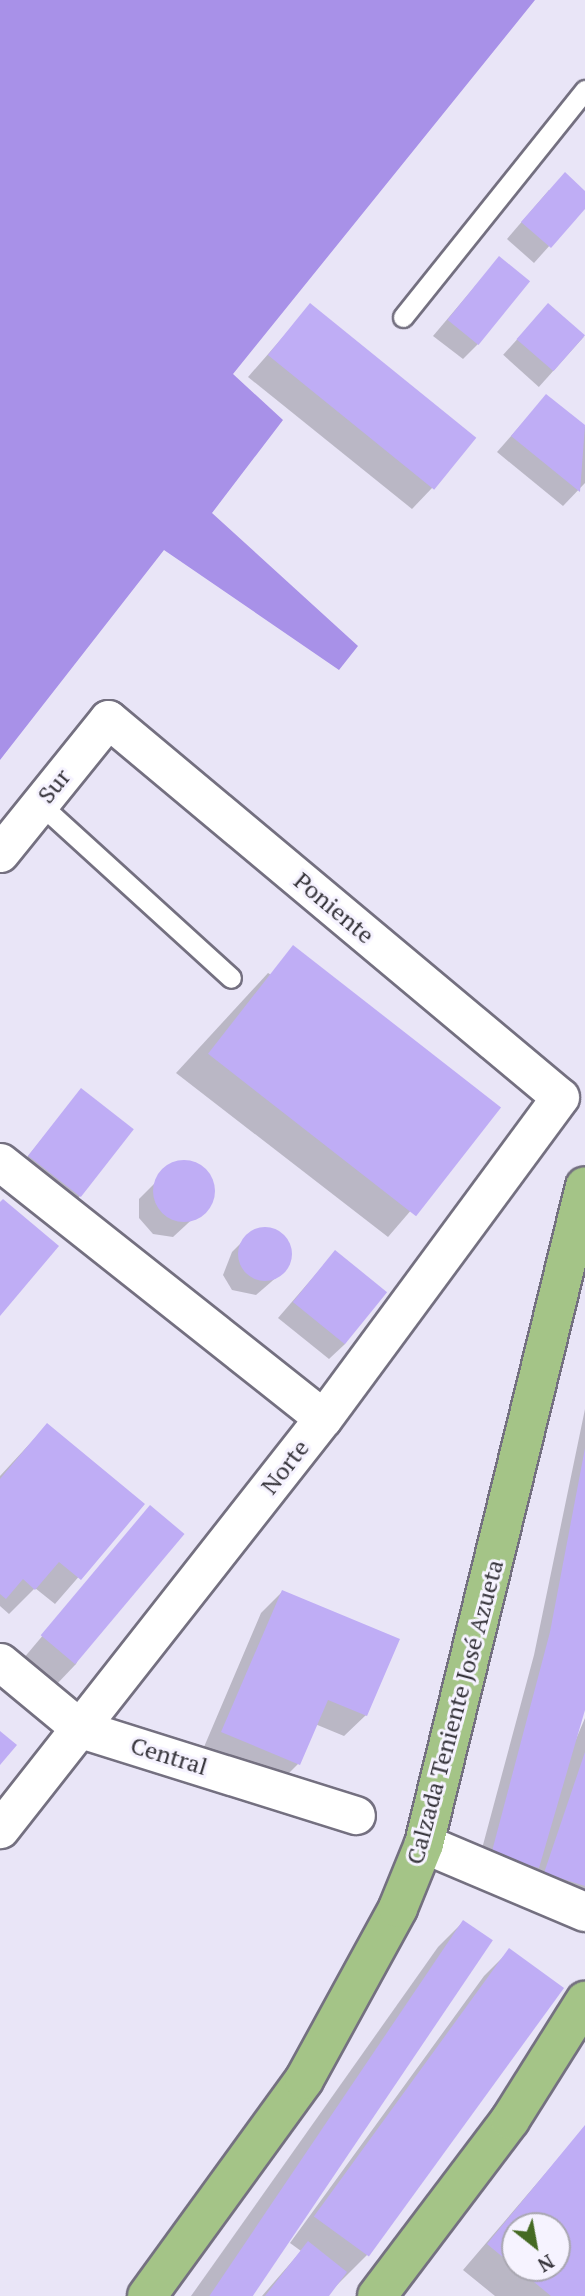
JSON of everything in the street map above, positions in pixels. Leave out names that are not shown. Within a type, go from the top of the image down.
[{"type":"main road","name":"Calzada Teniente José Azueta","points":[[147,2296],[304,2080],[398,1908],[424,1844],[585,1186]]},
{"type":"main road","points":[[377,2296],[510,2120],[585,2001]]},
{"type":"main road","points":[[510,2120],[585,2060]]},
{"type":"street","name":"Sur","points":[[0,853],[108,719]]},
{"type":"street","name":"Poniente","points":[[108,719],[560,1097]]},
{"type":"street","name":"Norte","points":[[0,1829],[323,1418],[560,1097]]},
{"type":"street","points":[[0,1162],[323,1418]]},
{"type":"street","name":"Central","points":[[0,1662],[81,1729],[356,1815]]},
{"type":"street","points":[[424,1844],[585,1912]]},
{"type":"lane","points":[[403,317],[585,90]]},
{"type":"lane","points":[[40,804],[231,978]]},
{"type":"shaded area","points":[[0,0],[535,0],[233,374],[283,420],[212,513],[358,646],[339,670],[164,550],[0,760]]},
{"type":"building","points":[[565,172],[585,191],[585,209],[551,248],[521,222]]},
{"type":"building","points":[[499,256],[530,281],[478,345],[447,320]]},
{"type":"building","points":[[310,303],[476,438],[434,490],[268,355]]},
{"type":"building","points":[[548,303],[585,335],[553,371],[517,339]]},
{"type":"building","points":[[546,394],[585,425],[580,492],[511,436]]},
{"type":"building","points":[[293,945],[501,1108],[416,1216],[208,1054]]},
{"type":"building","points":[[81,1088],[134,1129],[81,1197],[28,1156]]},
{"type":"building","points":[[178,1160],[190,1160],[206,1169],[213,1179],[213,1203],[206,1213],[190,1222],[178,1222],[167,1217],[158,1208],[153,1197],[153,1185],[158,1174],[167,1165]]},
{"type":"building","points":[[3,1199],[59,1246],[0,1316],[0,1202]]},
{"type":"building","points":[[265,1227],[284,1235],[292,1254],[284,1273],[265,1281],[246,1273],[238,1254],[246,1235]]},
{"type":"building","points":[[335,1250],[387,1292],[345,1344],[293,1302]]},
{"type":"building","points":[[47,1423],[145,1504],[81,1580],[59,1562],[35,1590],[23,1579],[6,1599],[0,1594],[0,1479]]},
{"type":"building","points":[[585,1448],[585,1710],[539,1868],[491,1855],[550,1632]]},
{"type":"building","points":[[150,1505],[184,1534],[75,1664],[41,1635]]},
{"type":"building","points":[[282,1590],[400,1639],[367,1716],[328,1700],[300,1765],[221,1732]]},
{"type":"building","points":[[0,1731],[17,1745],[0,1765]]},
{"type":"building","points":[[585,1752],[585,1886],[544,1873]]},
{"type":"building","points":[[463,1920],[493,1940],[253,2296],[209,2296]]},
{"type":"building","points":[[509,1948],[564,1988],[369,2257],[314,2217]]},
{"type":"building","points":[[585,2125],[585,2296],[551,2296],[534,2282],[571,2282],[571,2212],[513,2212]]},
{"type":"building","points":[[501,2227],[501,2256],[487,2244]]},
{"type":"building","points":[[308,2241],[347,2272],[329,2296],[265,2296]]}]
